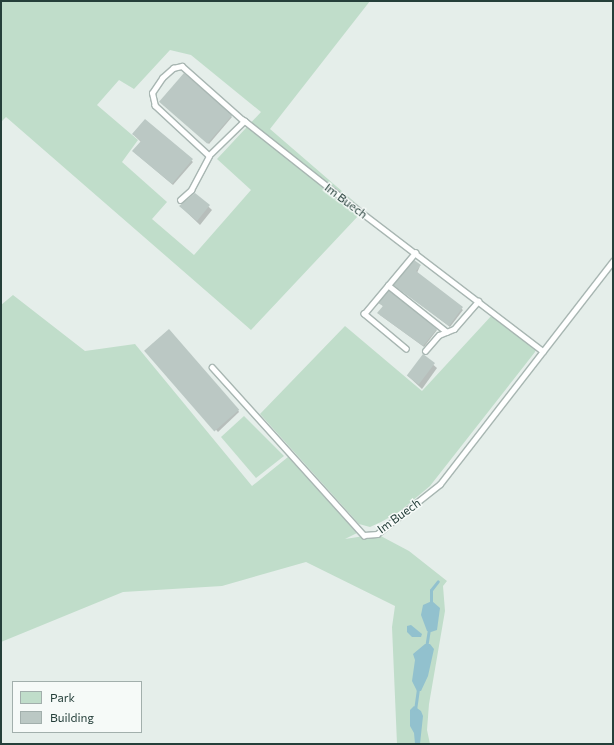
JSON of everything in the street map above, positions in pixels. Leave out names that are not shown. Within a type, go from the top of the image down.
[{"type":"lane","name":"Im Buech","points":[[209,156],[155,106],[152,93],[162,78],[173,68],[182,66],[245,121],[478,300],[543,352]]},
{"type":"lane","points":[[180,200],[191,190],[209,156],[245,121]]},
{"type":"lane","points":[[406,349],[364,314],[415,253]]},
{"type":"lane","name":"Im Buech","points":[[212,367],[364,535],[377,534],[440,484],[613,261]]},
{"type":"lane","points":[[388,285],[447,332]]},
{"type":"lane","points":[[425,352],[439,335],[454,329],[478,300]]},
{"type":"green space","points":[[1,1],[370,1],[270,129],[358,205],[359,215],[251,330],[6,117],[1,122]],"holes":[[[170,50],[191,55],[261,112],[217,159],[251,190],[194,255],[152,219],[167,202],[122,162],[138,140],[97,105],[119,80],[134,89]]]},
{"type":"green space","points":[[13,295],[85,351],[135,344],[252,486],[288,457],[357,533],[345,539],[377,534],[409,551],[447,581],[443,586],[445,611],[429,704],[427,730],[430,744],[397,744],[392,627],[395,606],[306,562],[222,586],[123,592],[1,642],[1,305]]},
{"type":"green space","points":[[493,314],[536,348],[535,352],[430,486],[399,512],[370,527],[359,524],[260,414],[345,326],[422,391]]},
{"type":"green space","points":[[244,416],[284,456],[256,478],[221,437]]},
{"type":"water","points":[[432,601],[440,608],[437,630],[431,632],[427,631],[421,615],[423,605]]},
{"type":"water","points":[[411,625],[422,634],[421,637],[412,637],[407,632],[407,626]]},
{"type":"water","points":[[425,644],[430,644],[434,649],[428,676],[421,691],[417,691],[412,681],[415,660],[413,654]]},
{"type":"water","points":[[414,706],[421,711],[423,716],[420,744],[415,744],[414,733],[410,726],[410,710]]},
{"type":"building","points":[[184,73],[232,115],[207,144],[159,102]]},
{"type":"building","points":[[145,119],[193,159],[172,184],[132,151],[141,141],[132,134]]},
{"type":"building","points":[[195,193],[210,205],[197,221],[179,206]]},
{"type":"building","points":[[414,260],[421,265],[416,271],[463,307],[449,326],[393,285]]},
{"type":"building","points":[[389,290],[437,329],[423,346],[377,313],[383,306],[378,303]]},
{"type":"building","points":[[169,329],[239,410],[214,431],[144,351]]},
{"type":"building","points":[[423,354],[435,363],[419,385],[407,376]]},
{"type":"waterway","points":[[431,604],[431,590],[438,581]]},
{"type":"waterway","points":[[426,648],[429,628]]},
{"type":"waterway","points":[[415,710],[418,688]]}]
